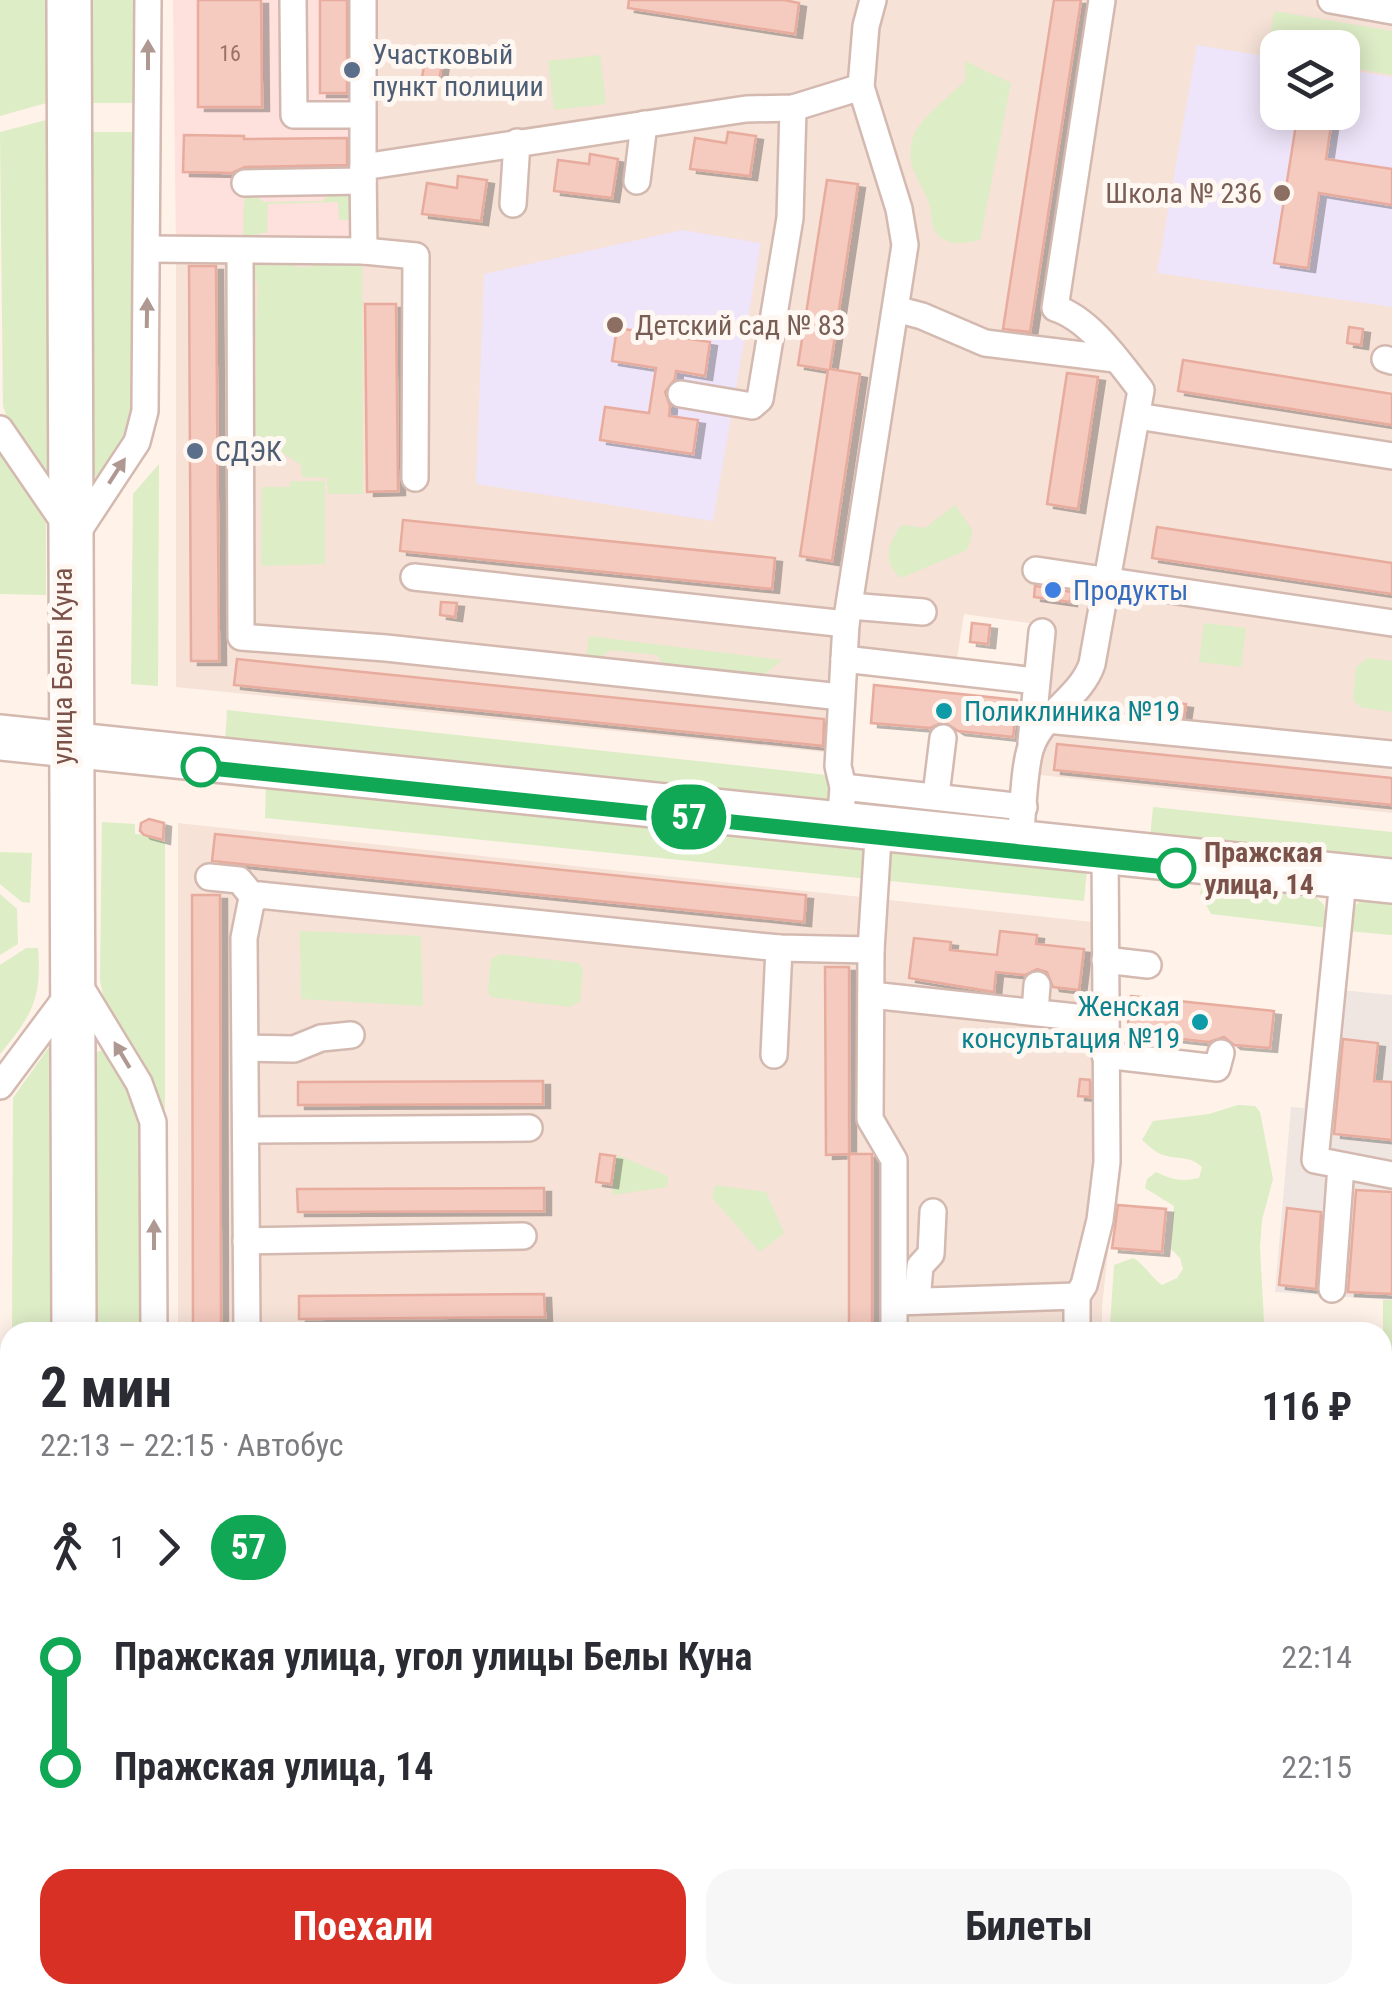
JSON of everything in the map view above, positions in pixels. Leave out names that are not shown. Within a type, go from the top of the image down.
[{"type":"street","name":"улица Белы Куна","points":[[60,0],[71,523],[74,995],[83,1322]]},
{"type":"street","name":"улица Белы Куна","points":[[71,523],[78,0]]},
{"type":"street","points":[[0,429],[71,523],[137,442],[145,411],[148,0]]},
{"type":"street","points":[[294,0],[294,115],[362,115]]},
{"type":"street","points":[[363,0],[364,251]]},
{"type":"street","points":[[841,824],[843,787],[838,766],[848,615],[905,245],[860,87],[873,0]]},
{"type":"street","points":[[1102,0],[1055,308],[1074,314],[1145,409],[1392,456]]},
{"type":"street","points":[[1332,0],[1392,10]]},
{"type":"street","points":[[245,184],[363,174],[517,142],[746,109],[793,108],[860,87]]},
{"type":"street","points":[[681,394],[752,406],[760,399],[790,218],[793,108]]},
{"type":"street","points":[[637,181],[644,124]]},
{"type":"street","points":[[513,204],[517,142]]},
{"type":"street","points":[[148,249],[364,251],[416,256],[415,478]]},
{"type":"street","points":[[240,252],[240,637],[386,648],[842,696]]},
{"type":"street","points":[[896,309],[985,343],[1100,350]]},
{"type":"street","points":[[1030,748],[1047,720],[1082,685],[1145,409]]},
{"type":"street","points":[[1036,570],[1392,624]]},
{"type":"street","points":[[414,576],[452,589],[848,615],[924,612]]},
{"type":"street","points":[[1020,843],[1042,632]]},
{"type":"street","points":[[844,659],[1036,681]]},
{"type":"street","points":[[1047,720],[1173,727],[1392,754]]},
{"type":"street","points":[[0,728],[72,745]]},
{"type":"street","points":[[936,795],[943,738]]},
{"type":"street","points":[[0,746],[72,745],[878,827],[1343,876],[1392,890]]},
{"type":"street","points":[[843,787],[1024,807]]},
{"type":"street","points":[[878,827],[871,950],[870,1119],[894,1160],[906,1302]]},
{"type":"street","points":[[1077,1322],[1077,1296],[1088,1269],[1105,1185],[1104,851]]},
{"type":"street","points":[[1343,876],[1392,872]]},
{"type":"street","points":[[1343,876],[1315,1160],[1392,1175]]},
{"type":"street","points":[[210,877],[239,880],[255,899]]},
{"type":"street","points":[[248,1322],[244,938],[259,895],[779,948],[871,950]]},
{"type":"street","points":[[774,1055],[779,948]]},
{"type":"street","points":[[1105,960],[1148,965]]},
{"type":"street","points":[[1035,1012],[1036,984]]},
{"type":"street","name":"улица Белы Куна","points":[[66,1322],[74,995]]},
{"type":"street","points":[[0,1086],[74,995],[139,1084],[153,1122],[154,1322]]},
{"type":"street","points":[[870,996],[1104,1020]]},
{"type":"street","points":[[247,1048],[294,1049],[319,1032],[351,1035]]},
{"type":"street","points":[[1105,1055],[1217,1068],[1221,1053]]},
{"type":"street","points":[[246,1130],[529,1128]]},
{"type":"street","points":[[1332,1289],[1341,1166]]},
{"type":"street","points":[[898,1322],[920,1266],[931,1254],[933,1212]]},
{"type":"street","points":[[246,1241],[523,1236]]},
{"type":"street","points":[[906,1302],[1077,1296]]},
{"type":"shaded area","points":[[173,0],[372,0],[371,246],[176,247]]},
{"type":"shaded area","points":[[372,0],[1392,0],[1392,813],[1031,774],[1051,626],[964,614],[956,664],[858,660],[844,754],[176,687],[176,247]]},
{"type":"shaded area","name":"Школа № 236","points":[[1197,45],[1260,55],[1260,130],[1360,130],[1360,72],[1392,77],[1392,307],[1157,273]]},
{"type":"shaded area","name":"Детский сад № 83","points":[[682,230],[761,243],[713,521],[476,484],[484,274]]},
{"type":"shaded area","points":[[178,823],[1120,925],[1121,1128],[1102,1322],[178,1322]]},
{"type":"shaded area","points":[[1320,988],[1392,995],[1392,1300],[1275,1292],[1291,1107],[1304,1108]]},
{"type":"green space","points":[[0,0],[50,0],[50,102],[0,116]]},
{"type":"green space","points":[[89,0],[139,0],[140,103],[89,103]]},
{"type":"green space","points":[[1274,11],[1392,31],[1392,75],[1360,69],[1360,30],[1271,30]]},
{"type":"green space","points":[[600,55],[606,104],[554,110],[548,61]]},
{"type":"green space","points":[[965,61],[1011,83],[980,240],[956,243],[945,240],[934,230],[929,203],[910,156],[913,137],[921,123],[966,80]]},
{"type":"green space","points":[[50,119],[52,473],[45,477],[10,426],[3,406],[0,132]]},
{"type":"green space","points":[[90,132],[139,132],[135,422],[102,474],[95,477],[92,475]]},
{"type":"green space","points":[[352,193],[354,220],[339,220],[338,202],[268,204],[267,233],[259,233],[259,244],[243,245],[244,195],[256,196],[264,202],[323,201],[328,194]]},
{"type":"green space","points":[[362,258],[363,494],[328,494],[327,478],[302,477],[301,465],[247,429],[248,394],[256,388],[256,340],[247,335],[247,319],[257,318],[258,282],[247,278],[248,267],[253,261],[292,259],[294,267],[312,267],[313,260]]},
{"type":"green space","points":[[0,447],[46,516],[46,595],[0,594]]},
{"type":"green space","points":[[159,464],[158,686],[131,684],[133,494]]},
{"type":"green space","points":[[291,481],[325,481],[325,564],[261,566],[262,487],[289,487]]},
{"type":"green space","points":[[955,505],[973,531],[967,550],[901,578],[889,560],[899,528],[925,528]]},
{"type":"green space","points":[[1204,623],[1246,628],[1241,667],[1199,662]]},
{"type":"green space","points":[[589,636],[782,660],[764,675],[663,664],[657,655],[610,650],[602,657],[587,655]]},
{"type":"green space","points":[[1368,658],[1392,661],[1392,712],[1360,707],[1353,700],[1356,667]]},
{"type":"green space","points":[[227,710],[836,776],[834,808],[225,744]]},
{"type":"green space","points":[[266,786],[867,848],[869,879],[265,818]]},
{"type":"green space","points":[[1153,807],[1392,832],[1392,864],[1150,838]]},
{"type":"green space","points":[[102,822],[135,824],[135,834],[150,835],[165,843],[165,1109],[157,1109],[106,1010],[100,980]]},
{"type":"green space","points":[[884,850],[1087,871],[1084,901],[881,880]]},
{"type":"green space","points":[[0,852],[32,853],[30,903],[22,902],[0,884]]},
{"type":"green space","points":[[1202,883],[1314,895],[1324,905],[1328,928],[1211,914],[1200,894]]},
{"type":"green space","points":[[0,894],[17,909],[18,944],[0,955]]},
{"type":"green space","points":[[1363,899],[1392,902],[1392,935],[1347,931],[1352,908]]},
{"type":"green space","points":[[300,931],[421,936],[423,1006],[301,999]]},
{"type":"green space","points":[[26,948],[38,948],[36,994],[27,1017],[0,1054],[0,965]]},
{"type":"green space","points":[[501,954],[579,963],[583,969],[580,1001],[570,1007],[491,997],[491,959]]},
{"type":"green space","points":[[49,1047],[53,1053],[55,1322],[12,1322],[13,1098]]},
{"type":"green space","points":[[105,1049],[140,1112],[144,1322],[95,1322],[95,1053]]},
{"type":"green space","points":[[1238,1105],[1255,1106],[1260,1112],[1273,1179],[1262,1220],[1260,1247],[1264,1322],[1110,1322],[1114,1265],[1133,1258],[1162,1285],[1177,1278],[1183,1269],[1180,1258],[1171,1249],[1174,1206],[1145,1188],[1147,1179],[1156,1172],[1177,1180],[1199,1178],[1202,1167],[1188,1159],[1160,1154],[1142,1140],[1153,1121],[1209,1114]]},
{"type":"green space","points":[[617,1155],[668,1176],[667,1187],[612,1195]]},
{"type":"green space","points":[[715,1185],[766,1192],[784,1233],[760,1252],[712,1198]]},
{"type":"green space","points":[[1383,1300],[1392,1300],[1392,1322],[1383,1322]]},
{"type":"building","points":[[198,0],[261,0],[262,107],[198,107]]},
{"type":"building","points":[[320,0],[347,0],[347,93],[320,93]]},
{"type":"building","points":[[629,0],[799,3],[795,34],[628,8]]},
{"type":"building","points":[[1054,0],[1081,0],[1030,332],[1003,329]]},
{"type":"building","points":[[425,60],[442,63],[439,81],[422,78]]},
{"type":"building","points":[[1295,130],[1330,130],[1326,159],[1392,169],[1392,205],[1319,193],[1308,268],[1274,263]]},
{"type":"building","points":[[728,132],[756,136],[750,176],[690,169],[695,138],[726,143]]},
{"type":"building","points":[[184,135],[347,138],[347,165],[245,167],[232,173],[183,172]]},
{"type":"building","points":[[590,154],[618,159],[612,198],[554,191],[558,160],[589,164]]},
{"type":"building","points":[[458,176],[487,180],[481,221],[422,214],[427,183],[457,188]]},
{"type":"building","points":[[827,180],[858,184],[830,369],[860,374],[832,561],[800,556],[828,370],[798,365]]},
{"type":"building","points":[[189,266],[216,266],[219,661],[191,661]]},
{"type":"building","points":[[365,304],[396,304],[398,491],[367,492]]},
{"type":"building","points":[[1349,327],[1363,329],[1361,345],[1347,343]]},
{"type":"building","points":[[617,328],[710,342],[705,376],[676,371],[665,392],[669,416],[698,420],[693,454],[600,440],[605,407],[649,413],[656,368],[612,361]]},
{"type":"building","points":[[1183,360],[1392,394],[1392,425],[1178,391]]},
{"type":"building","points":[[1067,373],[1098,377],[1078,509],[1047,504]]},
{"type":"building","points":[[403,520],[775,558],[772,589],[400,551]]},
{"type":"building","points":[[1157,527],[1392,563],[1392,594],[1152,558]]},
{"type":"building","points":[[1035,586],[1072,592],[1070,602],[1034,597]]},
{"type":"building","points":[[441,602],[457,603],[455,617],[440,615]]},
{"type":"building","points":[[972,623],[990,625],[988,644],[970,642]]},
{"type":"building","points":[[237,659],[824,719],[823,746],[234,685]]},
{"type":"building","name":"Поликлиника №19","points":[[874,685],[1017,700],[1013,737],[958,731],[944,722],[930,728],[871,723]]},
{"type":"building","points":[[1169,702],[1186,704],[1184,717],[1168,716]]},
{"type":"building","points":[[1057,744],[1392,778],[1392,805],[1054,770]]},
{"type":"building","points":[[149,819],[164,823],[163,840],[140,831],[141,823]]},
{"type":"building","points":[[215,834],[806,895],[804,922],[212,861]]},
{"type":"building","points":[[192,895],[220,895],[221,1322],[193,1322]]},
{"type":"building","points":[[1000,931],[1037,935],[1036,944],[1084,949],[1079,990],[1053,987],[1047,972],[1037,969],[1025,975],[996,972],[994,992],[909,978],[914,938],[951,942],[950,950],[997,955]]},
{"type":"building","points":[[825,967],[849,967],[849,1154],[826,1155]]},
{"type":"building","name":"Женская консультация №19","points":[[1131,996],[1274,1011],[1270,1048],[1234,1045],[1224,1037],[1209,1042],[1127,1033]]},
{"type":"building","points":[[1343,1039],[1378,1043],[1374,1081],[1392,1082],[1392,1140],[1334,1134]]},
{"type":"building","points":[[1080,1079],[1090,1080],[1090,1097],[1078,1096]]},
{"type":"building","points":[[543,1081],[543,1104],[298,1105],[298,1082]]},
{"type":"building","points":[[600,1154],[615,1156],[611,1184],[596,1182]]},
{"type":"building","points":[[849,1154],[872,1154],[872,1322],[849,1322]]},
{"type":"building","points":[[544,1188],[544,1211],[298,1212],[297,1189]]},
{"type":"building","points":[[1356,1190],[1392,1192],[1392,1294],[1348,1292]]},
{"type":"building","points":[[1118,1205],[1166,1209],[1162,1252],[1112,1248]]},
{"type":"building","points":[[1287,1208],[1321,1212],[1316,1289],[1279,1285]]},
{"type":"building","points":[[544,1294],[545,1317],[299,1319],[299,1296]]},
{"type":"bus line","name":"57","points":[[201,767],[1176,868]]},
{"type":"place","name":"Участковый пункт полиции","points":[[352,70]]},
{"type":"place","name":"Школа № 236","points":[[1282,193]]},
{"type":"place","name":"Детский сад № 83","points":[[615,325]]},
{"type":"place","name":"СДЭК","points":[[195,451]]},
{"type":"place","name":"Продукты","points":[[1053,590]]},
{"type":"place","name":"Поликлиника №19","points":[[944,711]]},
{"type":"place","name":"Пражская улица, 14","points":[[1176,868]]},
{"type":"place","name":"Женская консультация №19","points":[[1200,1022]]}]
